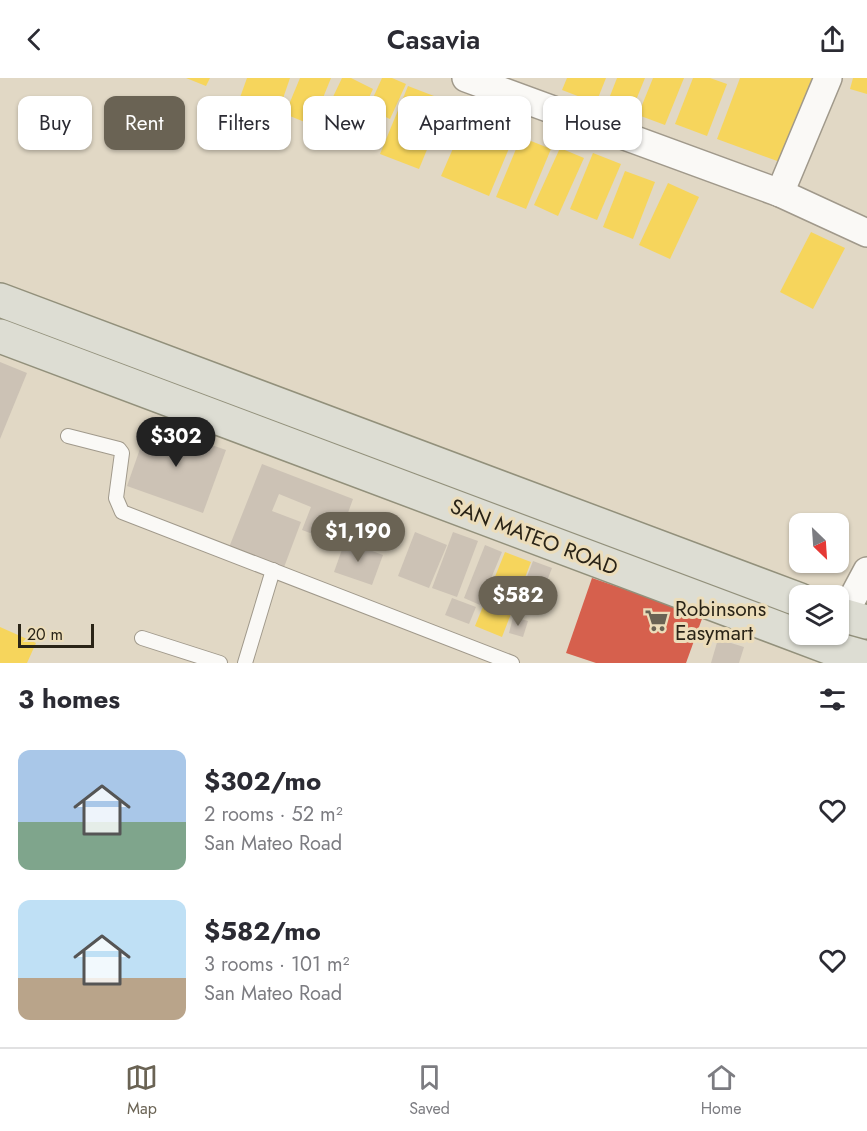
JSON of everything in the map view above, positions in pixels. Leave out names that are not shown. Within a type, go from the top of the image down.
[{"type":"main road","name":"SAN MATEO ROAD","points":[[0,300],[789,596]]},
{"type":"main road","name":"SAN MATEO ROAD","points":[[0,336],[828,647],[867,658]]},
{"type":"street","points":[[466,78],[780,193],[867,233]]},
{"type":"street","points":[[780,193],[828,78]]},
{"type":"street","points":[[849,617],[867,571]]},
{"type":"lane","points":[[68,436],[119,449],[122,453],[116,498],[117,506],[122,512],[512,663]]},
{"type":"lane","points":[[245,663],[273,570]]},
{"type":"lane","points":[[142,638],[220,663]]},
{"type":"building: Homes","points":[[186,78],[210,78],[206,86]]},
{"type":"building: Homes","points":[[247,78],[290,78],[284,96],[241,96]]},
{"type":"building: Homes","points":[[300,78],[331,78],[324,96],[303,96],[303,121],[291,116],[291,100]]},
{"type":"building: Homes","points":[[342,78],[351,78],[373,89],[370,96],[333,96]]},
{"type":"building: Homes","points":[[382,78],[392,78],[406,84],[401,96],[398,96],[398,102],[390,119],[386,117],[386,96],[374,96]]},
{"type":"building: Homes","points":[[567,78],[606,78],[599,96],[578,96],[562,90]]},
{"type":"building: Homes","points":[[617,78],[645,78],[638,96],[610,96]]},
{"type":"building: Homes","points":[[653,78],[684,78],[665,125],[642,116],[642,105]]},
{"type":"building: Homes","points":[[693,78],[710,78],[727,84],[707,136],[675,124]]},
{"type":"building: Homes","points":[[740,78],[812,78],[780,162],[717,139]]},
{"type":"building: Homes","points":[[853,78],[867,78],[867,94],[850,89]]},
{"type":"building: Homes","points":[[408,86],[434,96],[404,96]]},
{"type":"building: Homes","points":[[398,110],[398,150],[427,150],[419,169],[380,154],[382,150],[386,150],[386,139]]},
{"type":"building: Homes","points":[[531,141],[543,146],[543,150],[551,150],[526,209],[496,197],[516,150],[531,150]]},
{"type":"building: Homes","points":[[452,150],[508,150],[489,196],[441,176]]},
{"type":"building: Homes","points":[[559,150],[584,158],[558,216],[534,205]]},
{"type":"building: Homes","points":[[593,153],[621,164],[597,220],[570,209]]},
{"type":"building: Homes","points":[[625,171],[655,182],[633,239],[603,227]]},
{"type":"building: Homes","points":[[668,183],[699,197],[670,259],[639,245]]},
{"type":"building: Homes","points":[[811,232],[845,248],[813,309],[780,292]]},
{"type":"building: Homes","points":[[505,552],[531,562],[502,637],[475,626]]},
{"type":"building: Homes","points":[[0,627],[36,643],[27,663],[0,663]]},
{"type":"building: Shops","points":[[592,578],[703,616],[686,663],[596,663],[566,653]]},
{"type":"building: Other","points":[[0,362],[27,373],[0,439]]},
{"type":"building: Other","points":[[149,423],[226,450],[203,513],[127,486]]},
{"type":"building: Other","points":[[262,464],[353,499],[337,543],[302,530],[311,507],[279,494],[272,511],[301,522],[283,570],[228,550]]},
{"type":"building: Other","points":[[415,532],[447,545],[429,588],[398,576]]},
{"type":"building: Other","points":[[453,532],[478,541],[457,597],[432,588]]},
{"type":"building: Other","points":[[345,541],[383,555],[372,585],[334,572]]},
{"type":"building: Other","points":[[485,545],[502,552],[480,605],[464,598]]},
{"type":"building: Other","points":[[533,561],[552,568],[542,594],[523,587]]},
{"type":"building: Other","points":[[452,598],[476,607],[469,624],[445,615]]},
{"type":"building: Other","points":[[513,617],[528,621],[523,637],[509,633]]},
{"type":"building: Other","points":[[718,639],[744,647],[739,663],[711,663]]},
{"type":"place","name":"Robinsons Easymart","points":[[657,621]]}]
